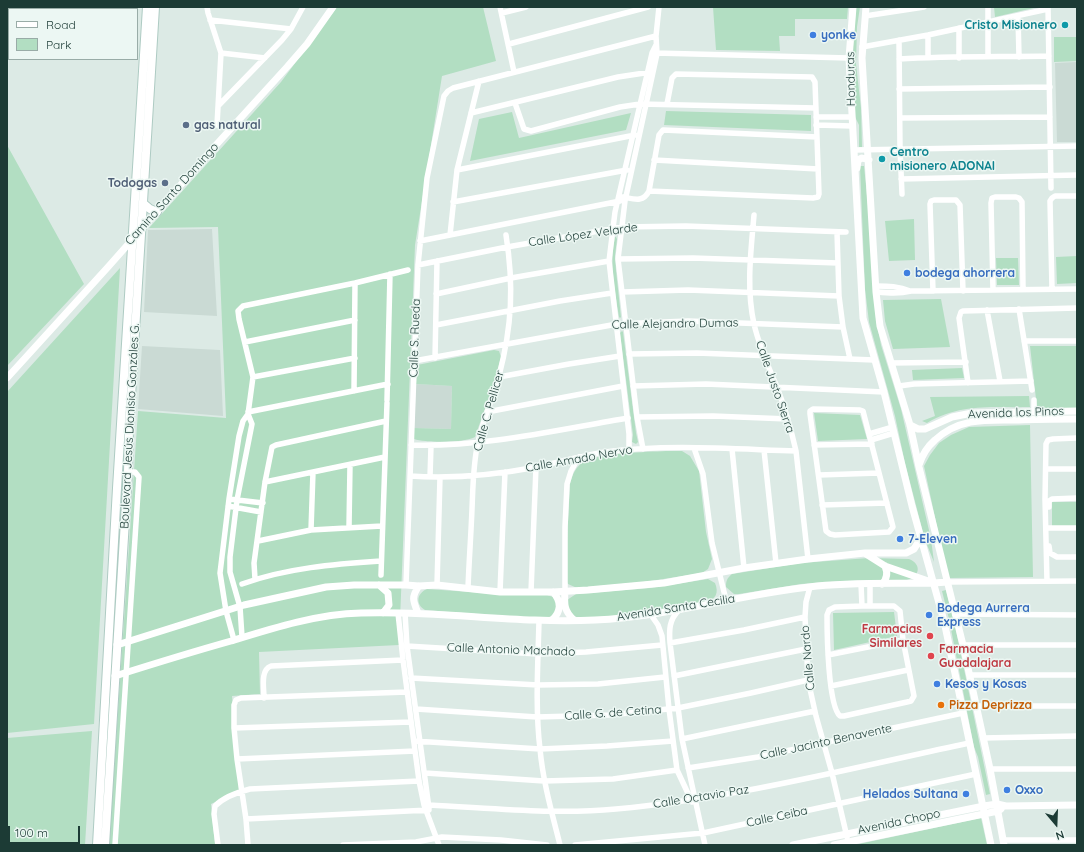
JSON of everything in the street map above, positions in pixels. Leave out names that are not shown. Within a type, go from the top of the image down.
[{"type":"main road","name":"Boulevard Jesús Dionisio Gonzáles G.","points":[[97,845],[147,7]]},
{"type":"main road","name":"Boulevard Jesús Dionisio Gonzáles G.","points":[[105,845],[128,472],[129,428],[156,7]]},
{"type":"main road","points":[[144,204],[157,212]]},
{"type":"street","points":[[207,7],[221,53],[217,125]]},
{"type":"street","points":[[219,105],[265,58],[290,29],[303,7]]},
{"type":"street","name":"Camino Santo Domingo","points":[[7,378],[299,54],[332,7]]},
{"type":"street","points":[[514,72],[501,10],[526,7]]},
{"type":"street","points":[[509,44],[648,7]]},
{"type":"street","points":[[642,449],[618,259],[625,199],[639,135],[643,104],[655,53],[659,7]]},
{"type":"street","name":"Honduras","points":[[853,7],[849,58],[856,196]]},
{"type":"street","name":"Honduras","points":[[866,7],[862,47],[876,289],[880,326],[910,425],[970,674],[1004,843]]},
{"type":"street","points":[[864,16],[924,7]]},
{"type":"street","points":[[988,7],[988,56]]},
{"type":"street","points":[[862,47],[928,35],[1018,16],[1048,8],[1051,188]]},
{"type":"street","points":[[1018,16],[1019,57]]},
{"type":"street","points":[[210,20],[290,29]]},
{"type":"street","points":[[959,28],[959,58]]},
{"type":"street","points":[[928,35],[928,57]]},
{"type":"street","points":[[450,235],[458,170],[479,81],[656,36]]},
{"type":"street","points":[[899,40],[898,59],[902,194]]},
{"type":"street","points":[[221,53],[265,58]]},
{"type":"street","points":[[655,53],[849,58]]},
{"type":"street","points":[[898,59],[928,57],[959,58],[988,56],[1049,56]]},
{"type":"street","points":[[471,113],[618,77],[650,72]]},
{"type":"street","points":[[649,191],[813,198],[818,197],[819,194],[815,82],[814,79],[809,76],[676,74],[672,78],[667,104]]},
{"type":"street","name":"Calle S. Rueda","points":[[406,585],[418,265],[427,178],[446,94],[453,88],[479,81]]},
{"type":"street","points":[[899,89],[1050,87]]},
{"type":"street","points":[[515,103],[524,129],[531,131],[620,107],[643,104],[816,108]]},
{"type":"street","points":[[629,450],[628,418],[609,261],[615,212],[632,136],[643,104]]},
{"type":"street","points":[[816,117],[852,117]]},
{"type":"street","points":[[900,118],[1050,117]]},
{"type":"street","points":[[816,125],[852,126]]},
{"type":"street","points":[[420,241],[618,199],[643,198],[649,191],[661,131],[667,130],[817,137]]},
{"type":"street","points":[[458,170],[639,135]]},
{"type":"street","points":[[854,150],[1077,146]]},
{"type":"street","points":[[869,160],[861,158],[857,161],[858,184],[856,196],[863,318],[944,621],[969,743],[986,814],[991,845]]},
{"type":"street","points":[[654,160],[818,169]]},
{"type":"street","points":[[453,202],[625,170],[631,171]]},
{"type":"street","points":[[901,179],[1077,175]]},
{"type":"street","points":[[1052,289],[1050,201],[1055,196],[1077,196]]},
{"type":"street","points":[[992,290],[991,200],[995,197],[1016,197],[1022,202],[1023,289]]},
{"type":"street","points":[[932,291],[930,204],[931,201],[934,200],[956,200],[960,205],[963,290]]},
{"type":"street","name":"Calle Justo Sierra","points":[[754,215],[750,260],[750,292],[754,323],[763,355],[788,419],[796,451],[808,559]]},
{"type":"street","name":"Calle López Velarde","points":[[418,265],[507,247],[622,227],[686,226],[846,232]]},
{"type":"street","points":[[837,232],[839,296],[843,327],[850,359]]},
{"type":"street","name":"Calle C. Pellicer","points":[[468,588],[473,476],[478,443],[486,412],[499,378],[507,344],[511,311],[511,278],[506,235]]},
{"type":"street","points":[[618,259],[693,258],[838,263]]},
{"type":"street","points":[[435,358],[437,261]]},
{"type":"street","points":[[436,294],[511,278],[609,261]]},
{"type":"street","points":[[238,638],[226,611],[220,573],[228,506],[239,436],[243,420],[248,413],[253,377],[238,310],[243,306],[355,283],[408,270]]},
{"type":"street","points":[[381,575],[388,384],[390,274]]},
{"type":"street","points":[[354,391],[355,283]]},
{"type":"street","points":[[876,289],[892,294],[911,291],[1077,289]]},
{"type":"street","points":[[622,292],[688,290],[839,296]]},
{"type":"street","points":[[436,325],[560,301],[612,293]]},
{"type":"street","points":[[968,383],[959,318],[959,314],[963,310],[1077,308]]},
{"type":"street","points":[[1019,309],[1032,390]]},
{"type":"street","points":[[987,310],[1000,381]]},
{"type":"street","points":[[245,342],[355,320]]},
{"type":"street","name":"Calle Alejandro Dumas","points":[[414,361],[560,333],[626,323],[754,323],[843,327]]},
{"type":"street","points":[[1024,341],[1077,341]]},
{"type":"street","points":[[629,354],[697,353],[874,360]]},
{"type":"street","points":[[499,378],[569,364],[620,356]]},
{"type":"street","points":[[253,377],[355,358]]},
{"type":"street","points":[[891,363],[966,362]]},
{"type":"street","points":[[899,386],[914,384],[1031,381]]},
{"type":"street","points":[[248,413],[388,384]]},
{"type":"street","points":[[633,386],[706,384],[884,392]]},
{"type":"street","points":[[486,412],[623,386]]},
{"type":"street","points":[[1034,400],[1034,412]]},
{"type":"street","points":[[813,409],[863,411],[870,439],[893,527],[888,532],[830,534],[826,529],[822,505],[810,411],[813,409]]},
{"type":"street","name":"Avenida los Pinos","points":[[910,425],[918,429],[925,429],[952,417],[972,413],[1077,411]]},
{"type":"street","points":[[238,638],[240,607],[230,572],[230,557],[237,500],[252,424],[248,413]]},
{"type":"street","points":[[637,417],[713,416],[788,419]]},
{"type":"street","points":[[952,417],[956,426]]},
{"type":"street","points":[[411,445],[431,446],[512,439],[628,418]]},
{"type":"street","name":"Avenida los Pinos","points":[[919,467],[922,456],[930,445],[946,430],[972,421],[1077,419]]},
{"type":"street","points":[[255,580],[254,563],[265,482],[272,447],[386,421]]},
{"type":"street","points":[[814,445],[870,439],[893,430]]},
{"type":"street","points":[[1047,581],[1046,444],[1048,440],[1053,438],[1077,438]]},
{"type":"street","points":[[430,478],[431,446]]},
{"type":"street","points":[[694,448],[703,474],[709,528],[726,600]]},
{"type":"street","name":"Calle Amado Nervo","points":[[410,476],[430,478],[473,476],[536,467],[604,452],[642,449],[694,448],[796,451]]},
{"type":"street","points":[[732,449],[744,568]]},
{"type":"street","points":[[764,450],[776,563]]},
{"type":"street","points":[[265,482],[385,457]]},
{"type":"street","points":[[574,620],[565,610],[565,527],[567,484],[571,471],[579,458]]},
{"type":"street","points":[[349,527],[350,465]]},
{"type":"street","points":[[531,592],[536,467]]},
{"type":"street","points":[[1046,469],[1077,468]]},
{"type":"street","points":[[115,845],[139,477],[134,472],[128,472]]},
{"type":"street","points":[[311,530],[313,472]]},
{"type":"street","points":[[500,592],[505,472]]},
{"type":"street","points":[[819,475],[879,473]]},
{"type":"street","points":[[437,585],[440,477]]},
{"type":"street","points":[[1077,498],[1052,499],[1050,500],[1049,504],[1049,552],[1051,555],[1057,557],[1077,557]]},
{"type":"street","points":[[229,499],[263,503]]},
{"type":"street","points":[[822,505],[887,503]]},
{"type":"street","points":[[228,506],[261,512]]},
{"type":"street","points":[[258,541],[311,530],[382,526]]},
{"type":"street","points":[[1049,528],[1077,528]]},
{"type":"street","points":[[117,645],[240,607],[326,587],[354,585],[437,585],[500,592],[553,592],[664,583],[744,568],[808,559],[866,554],[906,553],[914,549],[921,538]]},
{"type":"street","points":[[866,554],[885,566],[934,583]]},
{"type":"street","points":[[242,584],[307,568],[381,561]]},
{"type":"street","points":[[882,584],[887,574],[885,566]]},
{"type":"street","points":[[947,582],[1077,581]]},
{"type":"street","name":"Avenida Santa Cecilia","points":[[115,676],[238,638],[318,617],[360,613],[418,613],[539,621],[595,620],[679,610],[726,600],[810,587],[947,582]]},
{"type":"street","points":[[861,584],[862,606]]},
{"type":"street","points":[[870,584],[870,606]]},
{"type":"street","points":[[379,585],[388,593],[389,605],[383,613]]},
{"type":"street","points":[[418,613],[414,603],[413,594],[419,586]]},
{"type":"street","name":"Calle Nardo","points":[[810,587],[806,602],[805,617],[808,680],[832,773],[848,844]]},
{"type":"street","points":[[552,620],[558,614],[560,607],[558,599],[553,592]]},
{"type":"street","points":[[862,606],[894,606],[897,608],[901,615],[903,640],[914,696],[911,701],[840,716],[837,714],[831,686],[828,655],[827,615],[829,610],[835,607],[862,606]]},
{"type":"street","points":[[679,610],[673,616],[671,621],[670,643],[682,739],[693,799]]},
{"type":"street","points":[[402,613],[404,646],[403,660],[419,781],[439,845]]},
{"type":"street","points":[[650,614],[660,630],[672,741],[677,770],[696,807],[705,845]]},
{"type":"street","points":[[955,614],[1077,614]]},
{"type":"street","points":[[670,643],[744,630],[805,617]]},
{"type":"street","points":[[539,621],[537,716],[540,749],[544,780],[560,845]]},
{"type":"street","points":[[828,655],[903,640]]},
{"type":"street","name":"Calle Antonio Machado","points":[[404,646],[538,654],[586,652],[662,645]]},
{"type":"street","points":[[963,645],[1077,645]]},
{"type":"street","points":[[404,646],[411,678],[421,741],[428,810]]},
{"type":"street","points":[[674,676],[806,649]]},
{"type":"street","points":[[264,698],[264,675],[266,668],[275,666],[403,660]]},
{"type":"street","points":[[831,686],[908,670]]},
{"type":"street","points":[[970,674],[1077,675]]},
{"type":"street","points":[[411,678],[538,685],[598,684],[665,677]]},
{"type":"street","name":"Calle G. de Cetina","points":[[416,709],[537,716],[609,715],[678,708],[808,680]]},
{"type":"street","points":[[248,845],[234,728],[235,701],[241,698],[407,692]]},
{"type":"street","points":[[977,706],[1077,706]]},
{"type":"street","points":[[682,739],[815,711]]},
{"type":"street","name":"Calle Jacinto Benavente","points":[[688,768],[758,757],[963,713]]},
{"type":"street","points":[[234,728],[411,722]]},
{"type":"street","points":[[983,738],[1077,736]]},
{"type":"street","points":[[414,741],[540,749],[672,741]]},
{"type":"street","name":"Calle Octavio Paz","points":[[246,819],[428,810],[552,812],[616,809],[764,788],[969,743]]},
{"type":"street","points":[[237,759],[415,751]]},
{"type":"street","points":[[990,769],[1077,769]]},
{"type":"street","points":[[425,773],[544,780],[613,779],[677,770]]},
{"type":"street","name":"Calle Ceiba","points":[[575,845],[702,833],[976,774]]},
{"type":"street","points":[[218,845],[214,814],[215,806],[241,791],[250,789],[419,781]]},
{"type":"street","name":"Avenida Chopo","points":[[834,845],[848,844],[986,814],[997,808],[1006,806],[1077,805]]},
{"type":"street","name":"Avenida Chopo","points":[[793,845],[984,806],[997,808]]},
{"type":"street","points":[[343,845],[416,842],[444,837],[501,840],[547,845]]},
{"type":"street","points":[[1004,843],[1077,840]]},
{"type":"shaded area","points":[[1077,62],[1077,142],[1057,142],[1055,63]]},
{"type":"shaded area","points":[[212,229],[217,316],[144,312],[148,230]]},
{"type":"shaded area","points":[[142,346],[220,350],[223,416],[138,409]]},
{"type":"shaded area","points":[[416,384],[452,386],[451,429],[414,428]]},
{"type":"green space","points":[[337,7],[483,7],[496,61],[442,76],[415,245],[399,645],[259,652],[260,694],[232,696],[239,791],[211,804],[215,845],[109,845],[138,411],[226,418],[218,227],[149,228],[281,82]]},
{"type":"green space","points":[[713,7],[848,7],[847,19],[795,19],[795,36],[779,36],[780,51],[716,50]]},
{"type":"green space","points":[[856,7],[860,7],[857,27],[856,64],[861,108],[862,147],[859,147],[859,125],[855,117],[852,59]]},
{"type":"green space","points":[[994,7],[1038,7],[995,17]]},
{"type":"green space","points":[[1054,37],[1077,37],[1077,61],[1054,62]]},
{"type":"green space","points":[[666,111],[811,115],[811,131],[664,125]]},
{"type":"green space","points":[[512,112],[519,138],[631,113],[626,130],[470,161],[479,119]]},
{"type":"green space","points":[[7,145],[84,284],[7,366]]},
{"type":"green space","points":[[860,166],[864,166],[873,255],[876,319],[881,345],[901,409],[931,539],[934,562],[925,540],[905,463],[895,416],[869,322],[865,289]]},
{"type":"green space","points":[[914,219],[915,260],[889,261],[885,221]]},
{"type":"green space","points":[[615,237],[617,239],[615,256],[620,318],[613,277],[613,247]]},
{"type":"green space","points":[[1077,256],[1077,283],[1057,284],[1056,257]]},
{"type":"green space","points":[[996,258],[1018,258],[1019,285],[997,285]]},
{"type":"green space","points":[[120,268],[94,724],[7,733],[7,392]]},
{"type":"green space","points":[[941,299],[950,347],[893,349],[885,321],[883,300]]},
{"type":"green space","points":[[622,331],[638,442],[636,444],[632,442],[633,435],[620,333]]},
{"type":"green space","points":[[1030,346],[1077,346],[1077,408],[1037,408]]},
{"type":"green space","points":[[494,350],[499,351],[501,357],[495,380],[475,437],[445,442],[414,439],[414,428],[451,429],[452,386],[416,384],[417,365]]},
{"type":"green space","points":[[962,368],[964,378],[913,380],[912,370]]},
{"type":"green space","points":[[1029,396],[1030,407],[990,407],[965,409],[952,412],[927,423],[922,421],[935,416],[930,397]]},
{"type":"green space","points":[[814,413],[860,415],[867,439],[818,441]]},
{"type":"green space","points":[[1030,425],[1033,577],[948,578],[924,466],[939,443],[951,435],[969,427]]},
{"type":"green space","points":[[682,451],[690,456],[699,471],[706,532],[712,559],[708,569],[702,573],[644,582],[577,588],[568,584],[565,579],[570,484],[573,474],[577,468],[585,461],[602,456],[624,453]]},
{"type":"green space","points":[[1052,502],[1077,502],[1077,526],[1052,526]]},
{"type":"green space","points":[[869,558],[909,559],[916,564],[918,570],[915,576],[907,580],[844,581],[801,584],[739,594],[734,594],[726,587],[727,580],[732,574],[801,563]]},
{"type":"green space","points":[[708,579],[715,583],[717,593],[712,599],[706,602],[614,616],[579,617],[570,615],[567,600],[576,594],[650,588]]},
{"type":"green space","points":[[427,589],[499,594],[547,595],[553,597],[557,603],[554,615],[549,617],[514,617],[425,610],[420,605],[418,599],[421,593]]},
{"type":"green space","points":[[946,590],[954,621],[990,794],[986,795],[978,757],[974,747],[949,619],[942,591]]},
{"type":"green space","points":[[894,612],[897,636],[834,650],[833,613]]},
{"type":"green space","points":[[92,731],[85,845],[7,845],[7,738]]},
{"type":"green space","points":[[981,818],[987,845],[854,845]]},
{"type":"place","name":"Cristo Misionero","points":[[1065,25]]},
{"type":"place","name":"yonke","points":[[813,35]]},
{"type":"place","name":"gas natural","points":[[186,125]]},
{"type":"place","name":"Centro misionero ADONAI","points":[[882,159]]},
{"type":"place","name":"Todogas","points":[[165,183]]},
{"type":"place","name":"bodega ahorrera","points":[[907,273]]},
{"type":"place","name":"7-Eleven","points":[[900,539]]},
{"type":"place","name":"Bodega Aurrera Express","points":[[929,615]]},
{"type":"place","name":"Farmacias Similares","points":[[930,636]]},
{"type":"place","name":"Farmacia Guadalajara","points":[[931,656]]},
{"type":"place","name":"Kesos y Kosas","points":[[937,684]]},
{"type":"place","name":"Pizza Deprizza","points":[[941,705]]},
{"type":"place","name":"Oxxo","points":[[1007,790]]},
{"type":"place","name":"Helados Sultana","points":[[966,794]]}]
